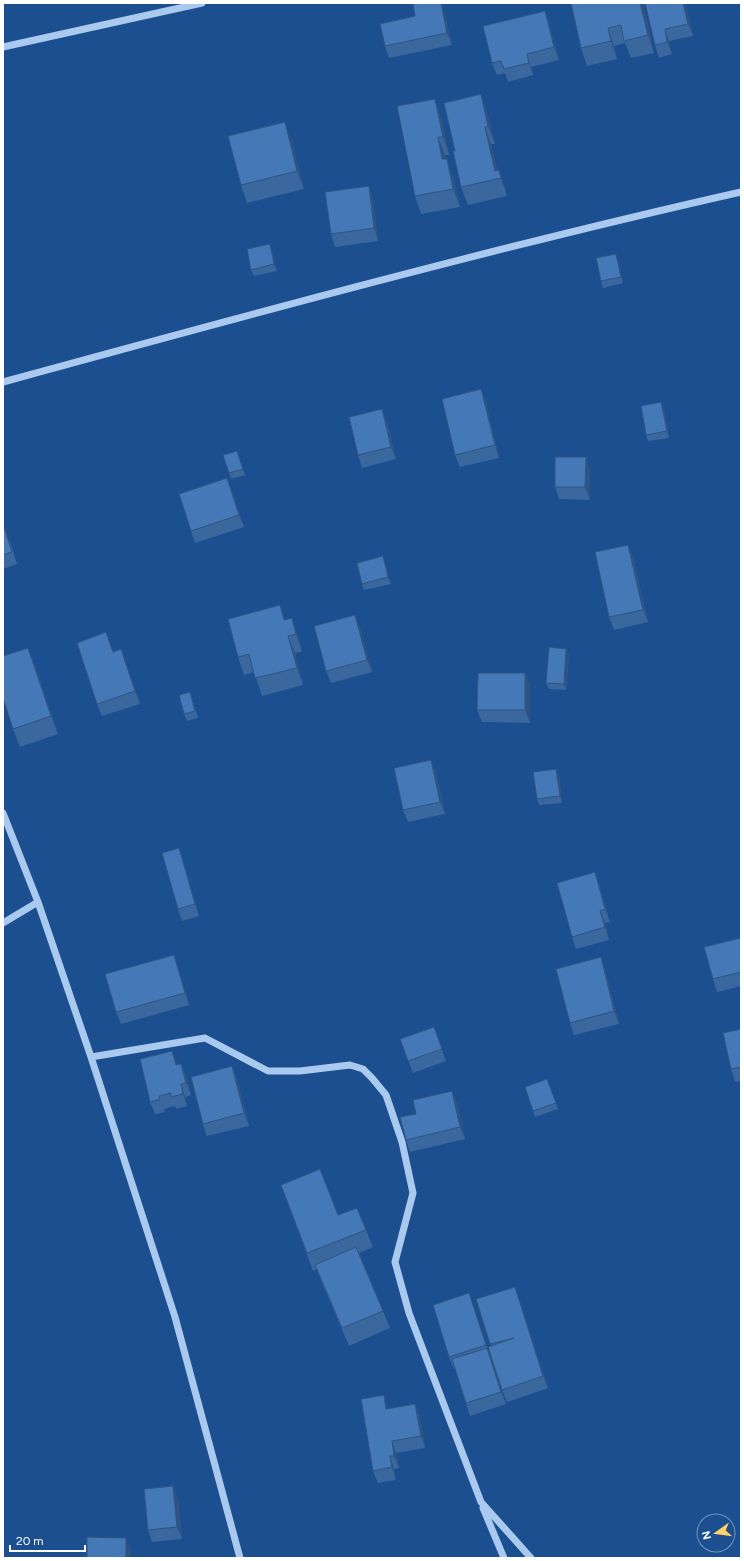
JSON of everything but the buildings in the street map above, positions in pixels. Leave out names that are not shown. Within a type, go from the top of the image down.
[{"type":"street","points":[[3,47],[202,3]]},
{"type":"street","points":[[3,382],[402,274],[602,224],[741,192]]},
{"type":"street","points":[[3,813],[38,902],[91,1057],[175,1317],[240,1558]]},
{"type":"street","points":[[3,923],[38,902]]},
{"type":"street","points":[[91,1057],[205,1038],[268,1071],[350,1066],[363,1069],[372,1078],[386,1095],[402,1142],[413,1193],[395,1262],[409,1313],[504,1558]]},
{"type":"street","points":[[481,1502],[531,1558]]}]
